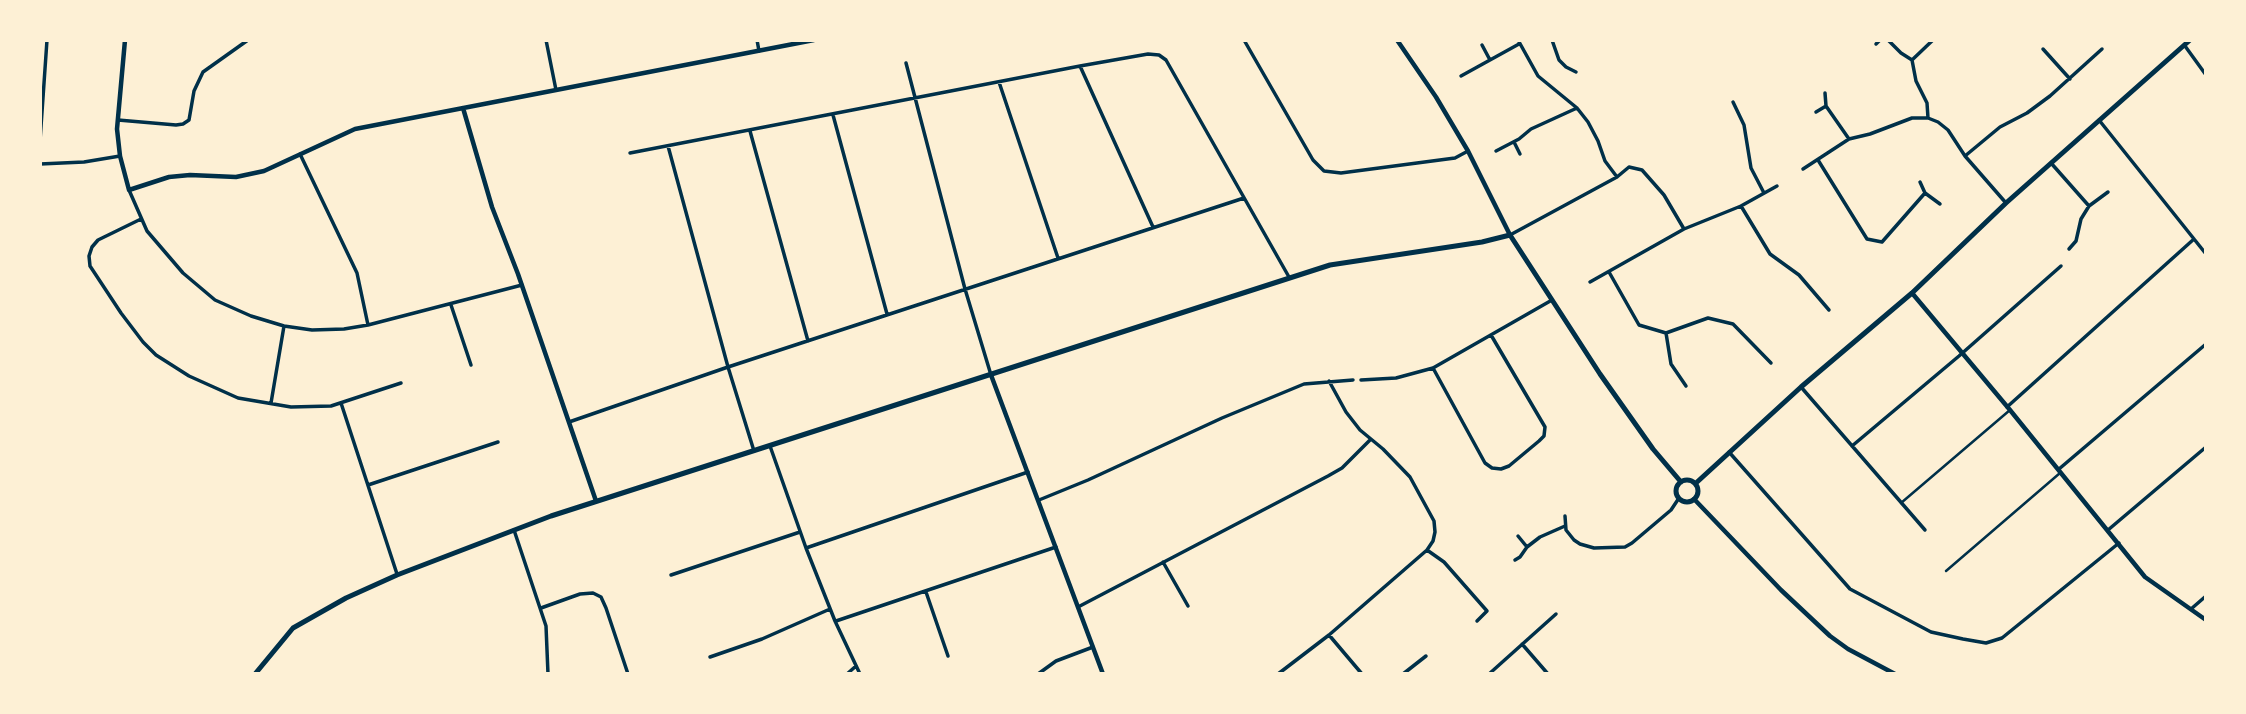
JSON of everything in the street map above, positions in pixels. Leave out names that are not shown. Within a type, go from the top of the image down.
[{"type":"main road","points":[[1696,483],[1801,387],[1912,293],[2006,203],[2190,40]]},
{"type":"main road","points":[[254,674],[293,628],[346,598],[397,575],[596,501],[1330,265],[1482,242],[1510,235],[1600,374],[1653,449],[1681,482]]},
{"type":"main road","points":[[1690,480],[1696,483],[1698,495],[1688,502],[1679,498],[1676,490],[1681,482],[1690,480]]},
{"type":"street","points":[[40,141],[43,62],[47,40]]},
{"type":"street","points":[[125,40],[118,120],[120,156],[130,190],[141,219],[153,238],[183,273],[215,300],[251,316],[284,326],[312,330],[344,329],[451,305],[522,285]]},
{"type":"street","points":[[118,120],[183,124],[189,120],[194,91],[203,72],[248,40]]},
{"type":"street","points":[[546,40],[556,90]]},
{"type":"street","points":[[757,40],[759,51]]},
{"type":"street","points":[[130,190],[169,177],[245,175],[264,171],[355,129],[814,40]]},
{"type":"street","points":[[1244,40],[1313,160],[1324,171],[1340,173],[1455,158],[1468,151]]},
{"type":"street","points":[[1397,40],[1436,97],[1468,151],[1510,235],[1617,177],[1629,167],[1642,170],[1664,195],[1684,229]]},
{"type":"street","points":[[1552,40],[1559,60],[1576,72]]},
{"type":"street","points":[[1888,40],[1912,60],[1916,81],[1927,103],[1928,118]]},
{"type":"street","points":[[1912,60],[1933,40]]},
{"type":"street","points":[[1461,76],[1519,42],[1538,76],[1577,108],[1588,122],[1605,161],[1617,177]]},
{"type":"street","points":[[1482,45],[1490,60]]},
{"type":"street","points":[[2184,45],[2206,75]]},
{"type":"street","points":[[1965,156],[2000,127],[2027,113],[2102,49]]},
{"type":"street","points":[[2043,50],[2070,79]]},
{"type":"street","points":[[630,153],[1080,66],[1148,54],[1159,55],[1166,60],[1289,277]]},
{"type":"street","points":[[906,63],[965,289],[991,375],[1103,674]]},
{"type":"street","points":[[1080,66],[1153,227]]},
{"type":"street","points":[[999,82],[1058,258]]},
{"type":"street","points":[[1825,93],[1826,106],[1849,139]]},
{"type":"street","points":[[1733,102],[1744,125],[1751,168],[1764,193]]},
{"type":"street","points":[[1816,112],[1826,106]]},
{"type":"street","points":[[463,108],[492,207],[522,285],[596,501]]},
{"type":"street","points":[[1496,151],[1531,130],[1577,108]]},
{"type":"street","points":[[833,115],[887,314]]},
{"type":"street","points":[[1802,169],[1849,139],[1912,118],[1928,118],[1948,130],[1965,156],[2006,203]]},
{"type":"street","points":[[2099,120],[2206,254]]},
{"type":"street","points":[[750,131],[808,341]]},
{"type":"street","points":[[1514,142],[1520,154]]},
{"type":"street","points":[[668,146],[728,367],[754,451]]},
{"type":"street","points":[[300,154],[357,273],[368,325]]},
{"type":"street","points":[[40,164],[84,162],[120,156]]},
{"type":"street","points":[[1818,160],[1867,239],[1882,242],[1925,193]]},
{"type":"street","points":[[2051,163],[2090,206]]},
{"type":"street","points":[[1920,182],[1925,193],[1940,204]]},
{"type":"street","points":[[1590,282],[1684,229],[1741,206],[1777,186]]},
{"type":"street","points":[[2069,248],[2076,241],[2081,219],[2090,206],[2108,192]]},
{"type":"street","points":[[569,422],[887,314],[1244,198]]},
{"type":"street","points":[[1741,206],[1770,254],[1799,275],[1829,310]]},
{"type":"street","points":[[141,219],[98,240],[89,256],[90,266],[121,313],[156,355],[189,376],[238,398],[271,404],[315,407],[331,407],[401,383]]},
{"type":"street","points":[[1901,503],[2194,239]]},
{"type":"street","points":[[1852,446],[2061,265]]},
{"type":"street","points":[[1609,272],[1639,325],[1666,333],[1708,318],[1733,324],[1771,363]]},
{"type":"street","points":[[1912,293],[2146,577],[2206,620]]},
{"type":"street","points":[[1361,380],[1395,378],[1433,368],[1552,300]]},
{"type":"street","points":[[451,305],[471,365]]},
{"type":"street","points":[[271,404],[284,326]]},
{"type":"street","points":[[1666,333],[1671,364],[1686,386]]},
{"type":"street","points":[[1433,368],[1485,463],[1492,468],[1509,466],[1544,436],[1545,427],[1491,335]]},
{"type":"street","points":[[1946,571],[2206,344]]},
{"type":"street","points":[[1039,500],[1304,384],[1353,380]]},
{"type":"street","points":[[1278,674],[1329,635],[1427,550],[1435,532],[1429,510],[1410,477],[1383,449],[1370,440],[1346,412],[1329,381]]},
{"type":"street","points":[[1801,387],[1925,530]]},
{"type":"street","points":[[341,403],[397,575]]},
{"type":"street","points":[[1079,607],[1342,468],[1370,440]]},
{"type":"street","points":[[368,485],[498,442]]},
{"type":"street","points":[[770,446],[830,609],[860,674]]},
{"type":"street","points":[[2108,530],[2206,447]]},
{"type":"street","points":[[1729,452],[1850,589],[1931,632],[1952,637],[1986,643],[2002,638],[2119,543]]},
{"type":"street","points":[[806,548],[1028,472]]},
{"type":"street","points":[[1565,516],[1565,526],[1574,540],[1586,546],[1625,547],[1671,510],[1679,498]]},
{"type":"street","points":[[1694,499],[1814,622],[1848,649],[1895,674]]},
{"type":"street","points":[[1515,560],[1539,537],[1565,526]]},
{"type":"street","points":[[514,530],[546,626],[548,674]]},
{"type":"street","points":[[671,575],[800,532]]},
{"type":"street","points":[[1518,536],[1527,547]]},
{"type":"street","points":[[835,621],[1056,547]]},
{"type":"street","points":[[1427,550],[1444,562],[1487,611],[1477,621]]},
{"type":"street","points":[[1163,562],[1188,606]]},
{"type":"street","points":[[926,592],[948,656]]},
{"type":"street","points":[[541,608],[580,594],[593,593],[601,597],[628,674]]},
{"type":"street","points":[[2192,609],[2206,596]]},
{"type":"street","points":[[710,657],[762,639],[830,609]]},
{"type":"street","points":[[1489,674],[1556,614]]},
{"type":"street","points":[[1329,635],[1363,674]]},
{"type":"street","points":[[1522,644],[1548,674]]},
{"type":"street","points":[[1038,674],[1056,661],[1093,647]]},
{"type":"street","points":[[1404,674],[1426,656]]},
{"type":"street","points":[[847,674],[856,666]]},
{"type":"street","points":[[1667,674],[1682,674]]}]
